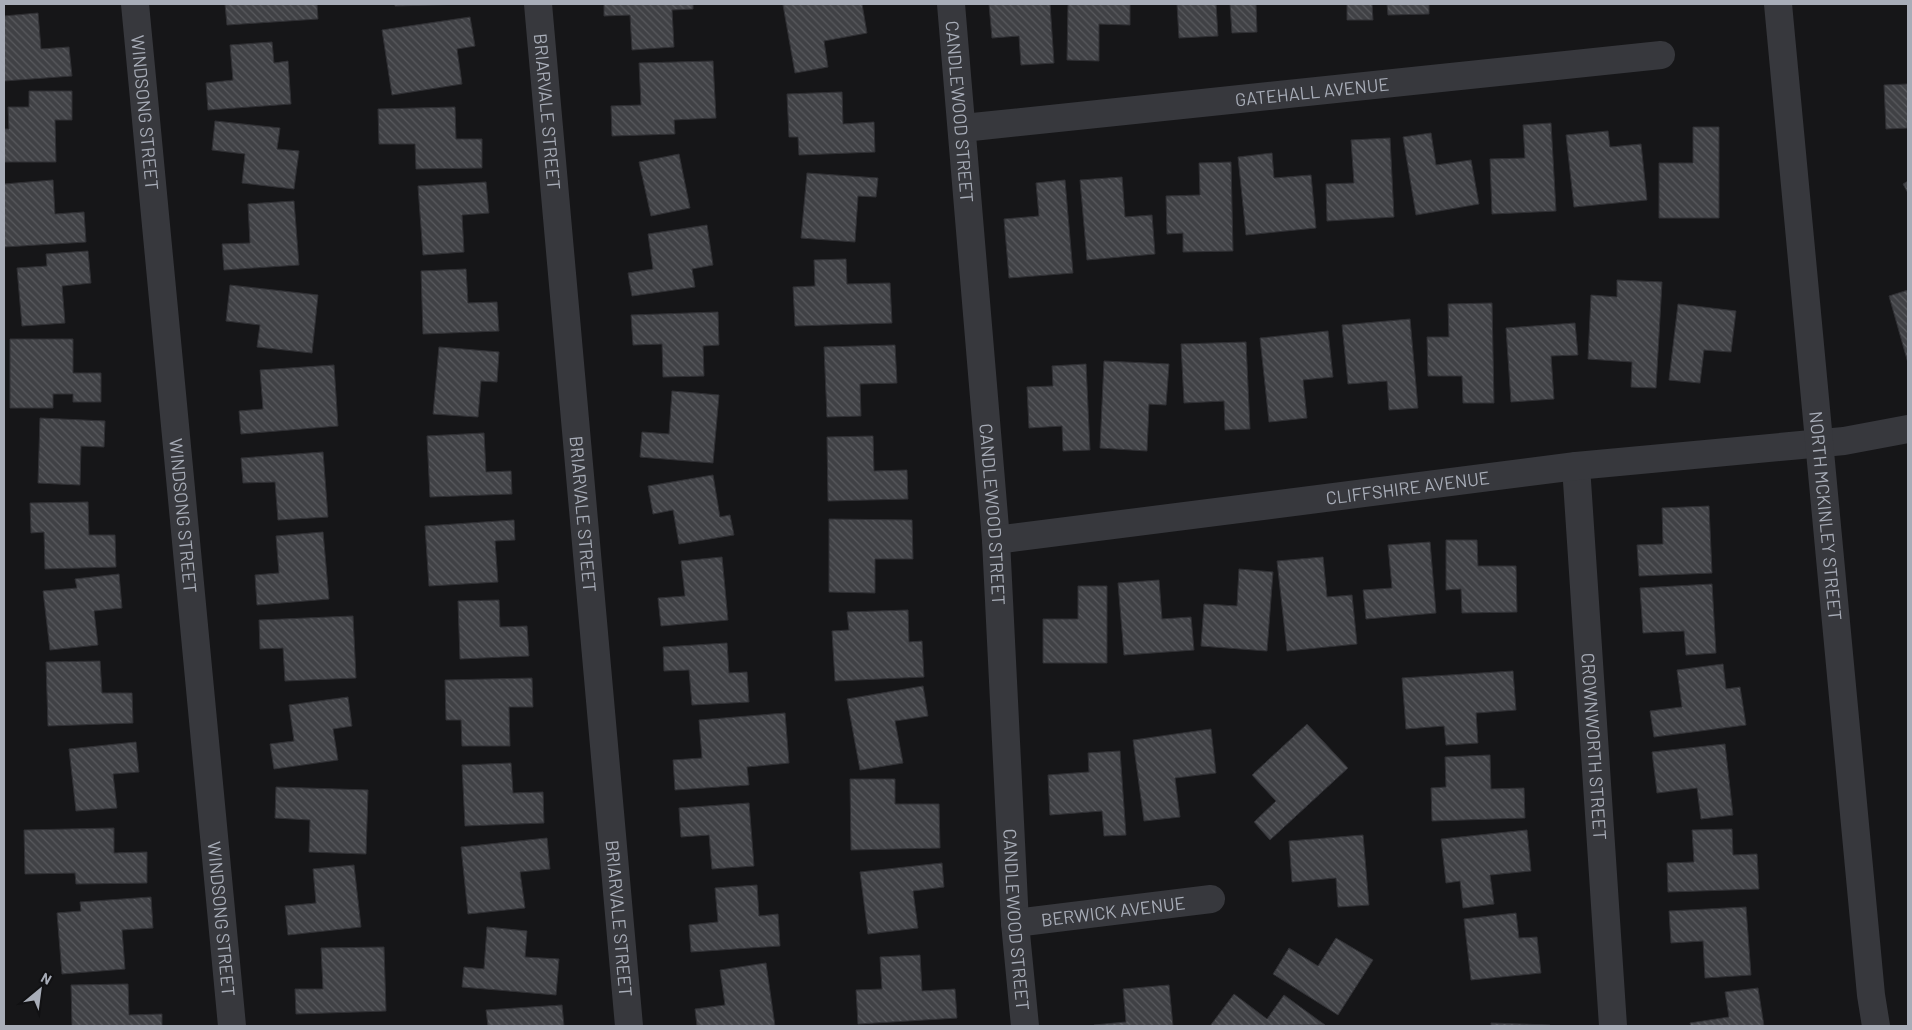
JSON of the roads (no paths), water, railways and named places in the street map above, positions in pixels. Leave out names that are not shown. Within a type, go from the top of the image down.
[{"type":"street","name":"WINDSONG STREET","points":[[135,4],[232,1026]]},
{"type":"street","name":"BRIARVALE STREET","points":[[538,4],[629,1026]]},
{"type":"street","name":"CANDLEWOOD STREET","points":[[951,4],[996,540],[1015,923],[1025,1026]]},
{"type":"street","name":"NORTH MCKINLEY STREET","points":[[1778,4],[1871,995],[1876,1026]]},
{"type":"street","name":"GATEHALL AVENUE","points":[[962,128],[1661,55]]},
{"type":"street","name":"CLIFFSHIRE AVENUE","points":[[996,540],[1576,466],[1844,441],[1908,429]]},
{"type":"street","name":"CROWNWORTH STREET","points":[[1576,466],[1614,1026]]},
{"type":"street","name":"BERWICK AVENUE","points":[[1015,923],[1211,899]]}]
